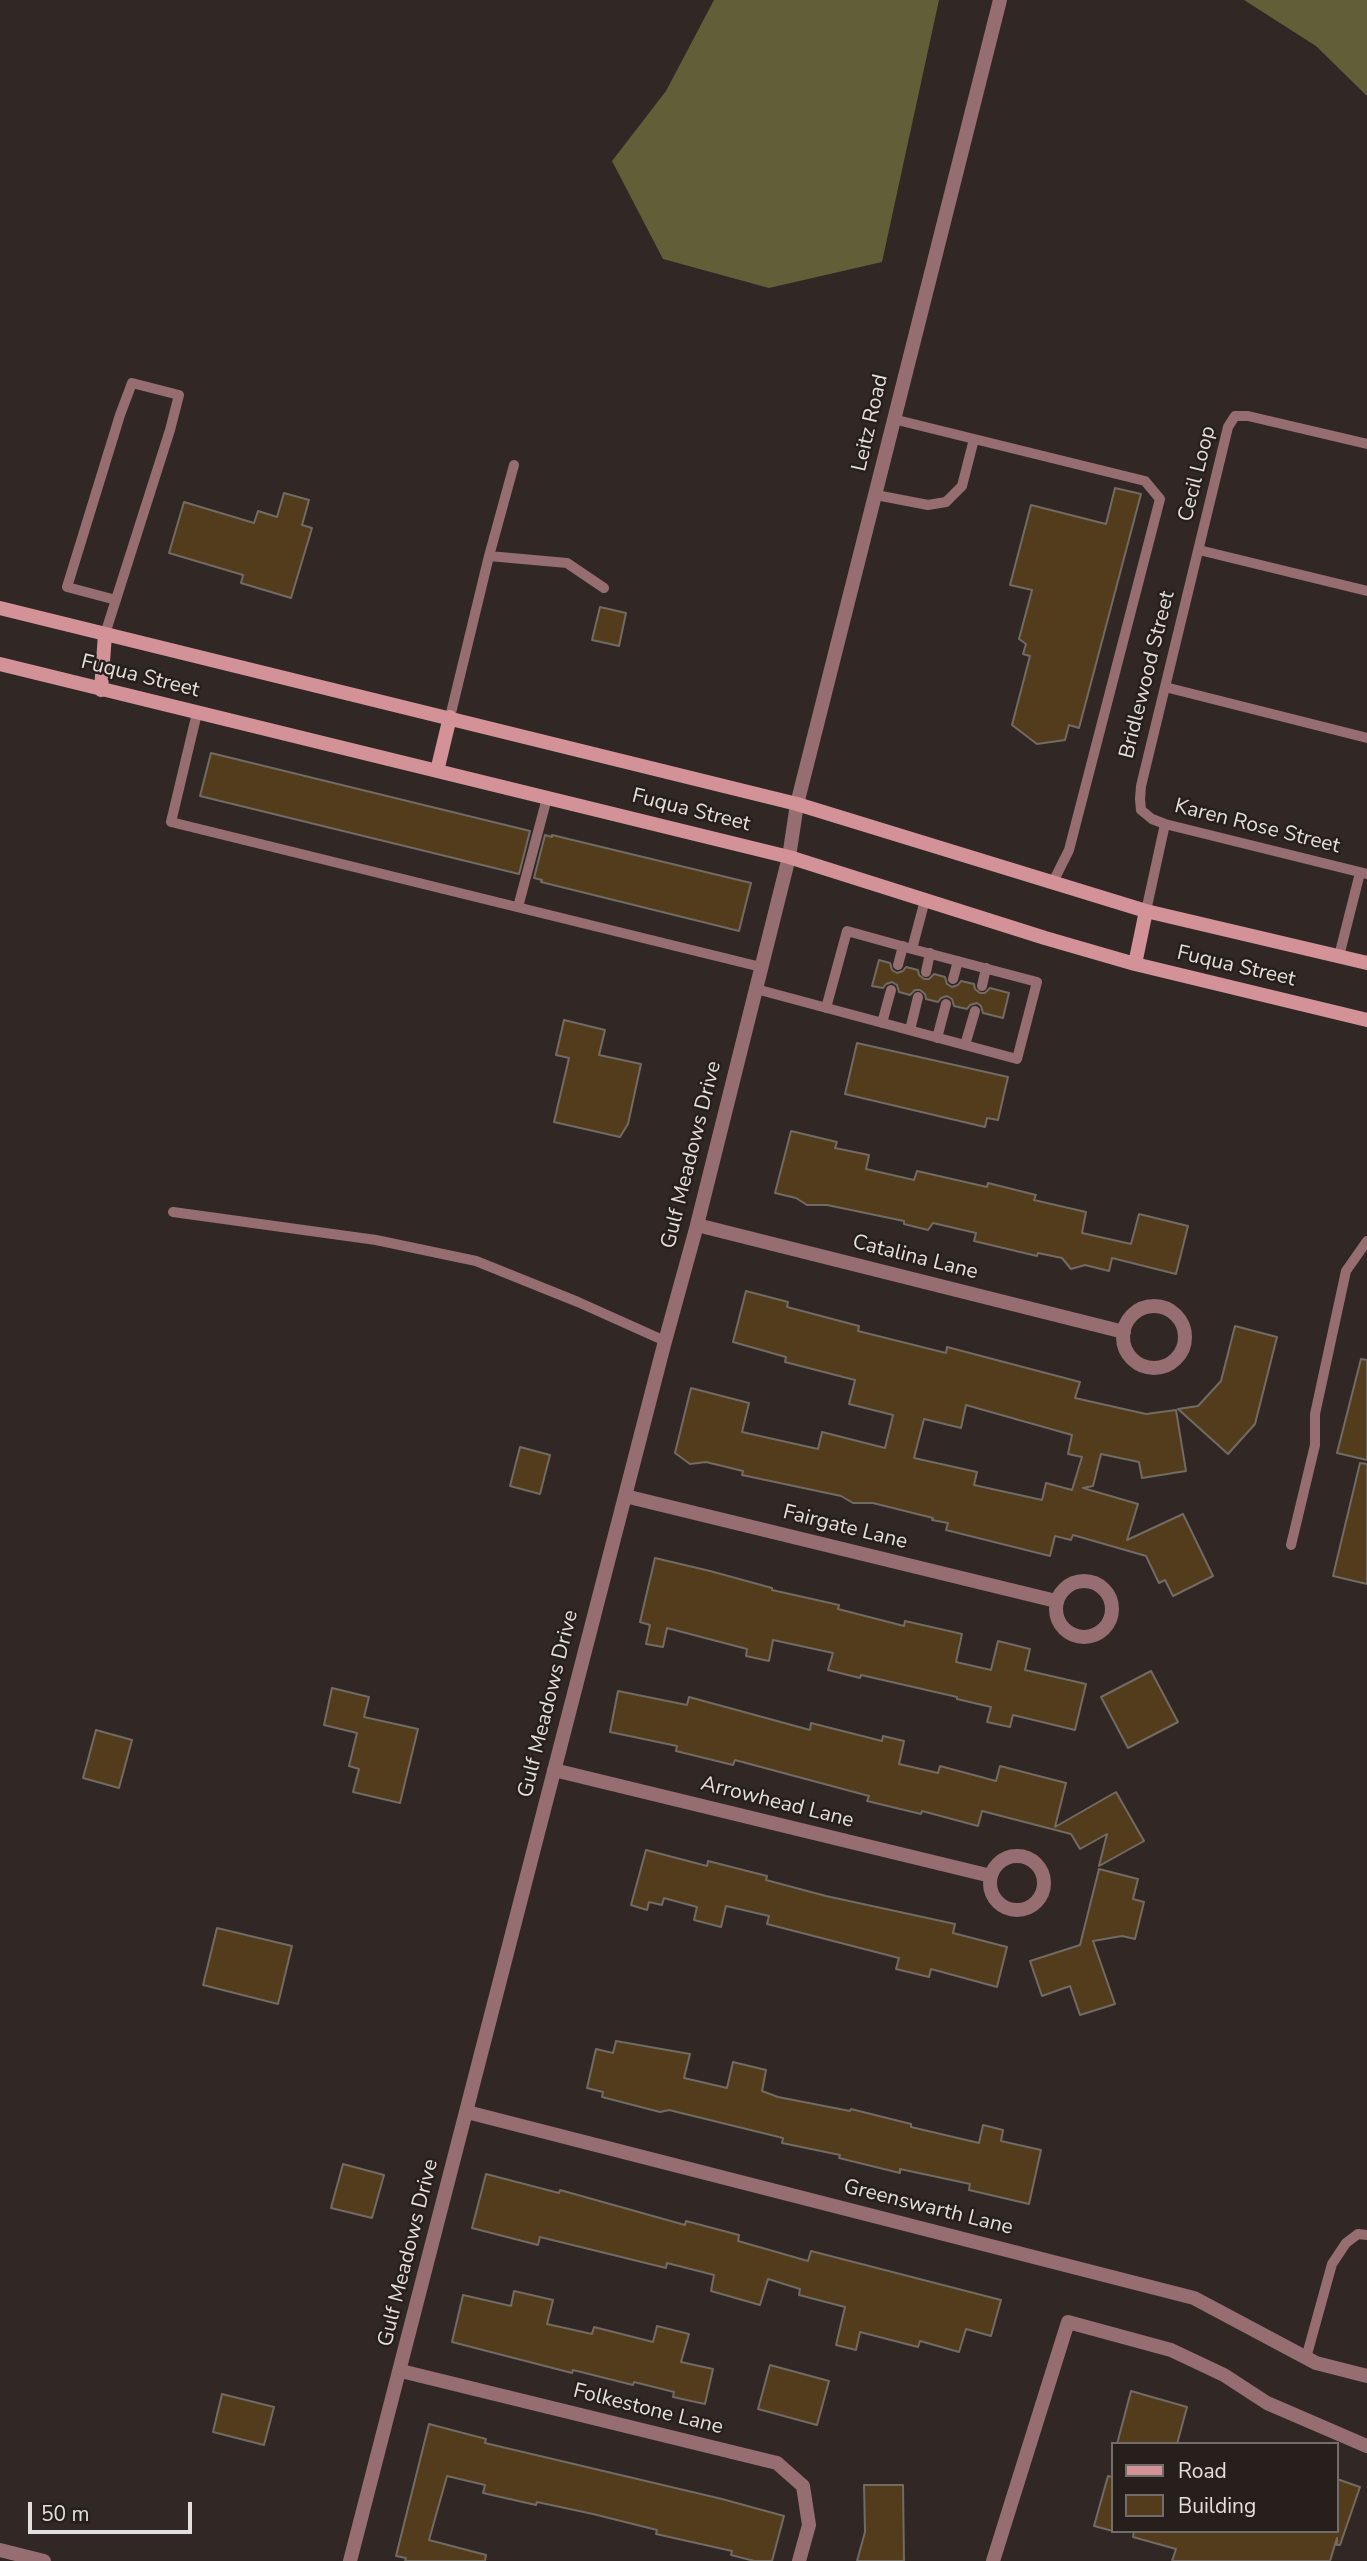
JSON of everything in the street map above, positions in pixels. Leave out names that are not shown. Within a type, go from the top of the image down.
[{"type":"main road","name":"Fuqua Street","points":[[0,608],[797,804],[1146,911],[1367,963]]},
{"type":"main road","points":[[101,690],[105,634]]},
{"type":"main road","name":"Fuqua Street","points":[[0,664],[789,857],[1135,964],[1367,1020]]},
{"type":"main road","points":[[437,771],[450,718]]},
{"type":"main road","points":[[1135,964],[1146,911]]},
{"type":"street","name":"Leitz Road","points":[[789,857],[797,804],[1000,0]]},
{"type":"street","name":"Gulf Meadows Drive","points":[[351,2561],[697,1225],[789,857]]},
{"type":"street","name":"Catalina Lane","points":[[697,1225],[1124,1332]]},
{"type":"street","points":[[1160,1307],[1169,1310],[1182,1324],[1184,1343],[1180,1353],[1164,1366],[1143,1366],[1127,1352],[1124,1332],[1132,1315],[1141,1309],[1160,1307]]},
{"type":"street","name":"Fairgate Lane","points":[[625,1496],[1056,1601]]},
{"type":"street","points":[[1086,1581],[1095,1583],[1109,1596],[1112,1615],[1109,1623],[1096,1635],[1078,1637],[1062,1628],[1057,1619],[1056,1601],[1067,1586],[1086,1581]]},
{"type":"street","name":"Arrowhead Lane","points":[[554,1770],[990,1876]]},
{"type":"street","name":"Greenswarth Lane","points":[[467,2112],[1194,2298],[1316,2363],[1367,2376]]},
{"type":"street","points":[[993,2561],[1068,2322],[1171,2350],[1224,2375],[1267,2403],[1367,2446]]},
{"type":"street","name":"Folkestone Lane","points":[[401,2371],[777,2463],[803,2486],[809,2525],[799,2561]]},
{"type":"street","points":[[0,2550],[44,2561]]},
{"type":"lane","points":[[105,634],[116,600],[170,430],[179,395],[132,383],[67,587],[116,600]]},
{"type":"lane","name":"Cecil Loop","points":[[1199,550],[1228,427],[1235,416],[1248,416],[1367,444]]},
{"type":"lane","points":[[893,419],[1145,481],[1160,499],[1069,850],[1053,882]]},
{"type":"lane","points":[[876,495],[928,505],[946,502],[962,486],[974,439]]},
{"type":"lane","points":[[450,718],[514,466]]},
{"type":"lane","points":[[1199,550],[1367,591]]},
{"type":"lane","name":"Bridlewood Street","points":[[1141,810],[1141,786],[1199,550]]},
{"type":"lane","points":[[489,556],[567,563],[604,588]]},
{"type":"lane","points":[[1165,687],[1367,738]]},
{"type":"lane","points":[[197,713],[171,822],[761,967]]},
{"type":"lane","points":[[518,907],[547,798]]},
{"type":"lane","name":"Karen Rose Street","points":[[1141,810],[1152,819],[1165,824],[1363,874]]},
{"type":"lane","points":[[1146,911],[1165,824]]},
{"type":"lane","points":[[1339,956],[1363,874]]},
{"type":"lane","points":[[898,965],[908,947],[925,900]]},
{"type":"lane","points":[[756,989],[826,1008],[909,1030],[937,1038],[1017,1059],[1037,982],[847,931],[826,1008]]},
{"type":"lane","points":[[926,972],[930,953]]},
{"type":"lane","points":[[953,979],[958,961]]},
{"type":"lane","points":[[982,986],[986,968]]},
{"type":"lane","points":[[882,1023],[891,990]]},
{"type":"lane","points":[[909,1030],[918,997]]},
{"type":"lane","points":[[937,1038],[946,1004]]},
{"type":"lane","points":[[965,1045],[975,1011]]},
{"type":"lane","points":[[173,1212],[376,1240],[476,1261],[665,1341]]},
{"type":"lane","points":[[1291,1545],[1315,1445],[1315,1414],[1346,1271],[1367,1241]]},
{"type":"lane","points":[[1306,2358],[1332,2264],[1346,2243],[1358,2234],[1367,2235]]},
{"type":"shaded area","points":[[714,0],[939,0],[882,262],[769,288],[663,259],[612,161],[666,91]]},
{"type":"shaded area","points":[[1244,0],[1367,0],[1367,96],[1316,46]]},
{"type":"building","points":[[1115,488],[1141,494],[1079,728],[1069,725],[1065,740],[1037,744],[1012,725],[1030,656],[1023,654],[1026,644],[1019,639],[1032,590],[1010,585],[1031,505],[1106,524]]},
{"type":"building","points":[[284,493],[309,500],[302,525],[312,528],[291,598],[241,583],[243,575],[169,553],[184,502],[254,523],[258,511],[277,517]]},
{"type":"building","points":[[600,607],[626,613],[619,646],[592,640]]},
{"type":"building","points":[[211,753],[530,831],[519,874],[200,796]]},
{"type":"building","points":[[545,835],[751,883],[739,931],[541,882],[542,880],[534,878]]},
{"type":"building","points":[[879,960],[890,963],[892,970],[897,973],[906,967],[918,970],[924,979],[929,979],[934,974],[945,977],[947,984],[952,987],[961,981],[974,984],[980,993],[985,993],[990,988],[1009,993],[1003,1018],[983,1013],[977,1003],[967,1009],[954,1006],[952,999],[947,996],[938,1002],[926,999],[920,990],[915,990],[910,995],[899,992],[897,985],[892,982],[883,988],[872,986]]},
{"type":"building","points":[[564,1020],[605,1030],[599,1055],[641,1064],[628,1124],[620,1137],[554,1122],[569,1058],[556,1055]]},
{"type":"building","points":[[857,1043],[1008,1077],[998,1120],[987,1118],[985,1127],[845,1094]]},
{"type":"building","points":[[791,1131],[837,1142],[835,1148],[869,1155],[866,1169],[914,1180],[917,1171],[987,1187],[988,1183],[1036,1195],[1034,1200],[1086,1212],[1082,1233],[1131,1244],[1139,1214],[1188,1226],[1176,1274],[1112,1258],[1109,1271],[1085,1265],[1071,1269],[1062,1258],[1038,1253],[1037,1256],[974,1241],[976,1233],[933,1223],[928,1230],[904,1224],[904,1221],[827,1205],[807,1205],[796,1198],[775,1193]]},
{"type":"building","points":[[746,1291],[788,1302],[787,1307],[859,1326],[858,1331],[946,1353],[947,1347],[1080,1382],[1075,1398],[1146,1414],[1176,1410],[1186,1471],[1142,1478],[1139,1462],[1101,1454],[1093,1486],[1083,1488],[1138,1504],[1127,1540],[1183,1514],[1213,1576],[1173,1596],[1165,1580],[1159,1583],[1146,1556],[1073,1535],[1071,1540],[1055,1536],[1050,1556],[946,1530],[948,1523],[932,1520],[933,1518],[873,1503],[853,1503],[841,1496],[742,1475],[743,1471],[706,1462],[690,1464],[675,1453],[691,1388],[749,1403],[742,1432],[818,1449],[822,1432],[885,1448],[893,1415],[849,1404],[855,1380],[785,1362],[786,1357],[733,1342]],"holes":[[[966,1405],[1072,1435],[1068,1454],[1082,1457],[1072,1490],[1046,1483],[1042,1500],[974,1485],[977,1472],[914,1458],[924,1419],[961,1428]]]},
{"type":"building","points":[[1235,1326],[1277,1337],[1255,1424],[1228,1454],[1178,1409],[1198,1406],[1221,1381]]},
{"type":"building","points":[[1361,1359],[1367,1360],[1367,1460],[1337,1453]]},
{"type":"building","points":[[520,1447],[550,1455],[540,1494],[510,1486]]},
{"type":"building","points":[[1360,1463],[1367,1464],[1367,1584],[1333,1576]]},
{"type":"building","points":[[655,1558],[839,1605],[838,1609],[904,1626],[905,1621],[962,1634],[956,1662],[991,1670],[998,1641],[1030,1649],[1025,1670],[1086,1684],[1075,1730],[1013,1715],[1010,1727],[987,1722],[991,1707],[861,1675],[860,1678],[828,1670],[833,1653],[773,1640],[769,1661],[746,1656],[747,1649],[667,1628],[663,1647],[646,1644],[650,1625],[640,1622]]},
{"type":"building","points":[[1151,1671],[1178,1722],[1128,1748],[1101,1697]]},
{"type":"building","points":[[332,1688],[369,1697],[364,1717],[418,1729],[400,1803],[353,1792],[359,1769],[349,1766],[357,1733],[324,1725]]},
{"type":"building","points":[[618,1691],[687,1705],[689,1697],[810,1730],[811,1723],[882,1741],[883,1736],[904,1741],[899,1764],[938,1773],[940,1766],[996,1781],[1000,1766],[1066,1783],[1055,1827],[1116,1792],[1144,1841],[1099,1866],[1107,1834],[1080,1849],[1071,1834],[982,1811],[978,1826],[922,1811],[921,1814],[867,1801],[869,1796],[735,1760],[733,1765],[676,1751],[677,1746],[610,1732]]},
{"type":"building","points":[[96,1730],[132,1740],[119,1788],[83,1778]]},
{"type":"building","points":[[646,1850],[707,1866],[708,1861],[767,1876],[766,1880],[826,1896],[955,1924],[953,1933],[1007,1947],[997,1987],[931,1969],[929,1977],[896,1969],[899,1958],[767,1924],[769,1916],[726,1906],[721,1927],[694,1920],[697,1907],[664,1898],[662,1905],[649,1902],[647,1910],[631,1905]]},
{"type":"building","points":[[1099,1869],[1138,1879],[1133,1899],[1144,1902],[1135,1939],[1122,1936],[1093,1941],[1115,2004],[1080,2015],[1070,1986],[1042,1996],[1030,1961],[1080,1945]]},
{"type":"building","points":[[217,1928],[292,1946],[278,2004],[203,1985]]},
{"type":"building","points":[[616,2041],[690,2054],[684,2078],[727,2088],[733,2062],[766,2070],[762,2091],[778,2097],[850,2111],[851,2109],[979,2143],[983,2125],[1003,2130],[1001,2141],[1041,2150],[1029,2204],[969,2190],[970,2184],[900,2169],[900,2173],[839,2158],[840,2155],[782,2143],[783,2138],[669,2110],[660,2112],[602,2097],[603,2092],[587,2088],[596,2049],[613,2053]]},
{"type":"building","points":[[343,2164],[384,2175],[372,2218],[331,2208]]},
{"type":"building","points":[[486,2174],[559,2193],[560,2190],[685,2225],[686,2221],[739,2235],[738,2241],[808,2261],[811,2251],[1001,2300],[991,2336],[966,2329],[959,2352],[920,2341],[918,2347],[860,2332],[856,2350],[836,2345],[845,2307],[799,2295],[800,2289],[768,2279],[760,2305],[711,2291],[714,2275],[667,2263],[666,2268],[540,2237],[538,2245],[472,2228]]},
{"type":"building","points":[[514,2291],[553,2300],[547,2324],[592,2334],[594,2327],[653,2342],[657,2326],[689,2334],[681,2362],[713,2369],[705,2404],[673,2397],[674,2392],[634,2382],[633,2385],[573,2370],[572,2373],[452,2342],[463,2295],[511,2306]]},
{"type":"building","points":[[770,2365],[829,2381],[817,2425],[758,2409]]},
{"type":"building","points":[[1131,2391],[1187,2407],[1178,2442],[1118,2442]]},
{"type":"building","points":[[222,2394],[274,2407],[264,2445],[213,2432]]},
{"type":"building","points":[[429,2424],[486,2439],[485,2443],[784,2516],[772,2561],[754,2561],[731,2555],[732,2551],[656,2534],[657,2530],[593,2514],[483,2493],[485,2485],[447,2476],[429,2540],[486,2555],[485,2561],[405,2561],[406,2558],[396,2556]]},
{"type":"building","points":[[1108,2476],[1112,2477],[1112,2531],[1094,2526]]},
{"type":"building","points":[[1339,2480],[1360,2487],[1340,2545],[1337,2545],[1337,2538],[1330,2561],[1172,2561],[1176,2549],[1133,2537],[1134,2533],[1339,2533]]},
{"type":"building","points":[[864,2485],[903,2485],[904,2561],[857,2561],[865,2532]]}]
